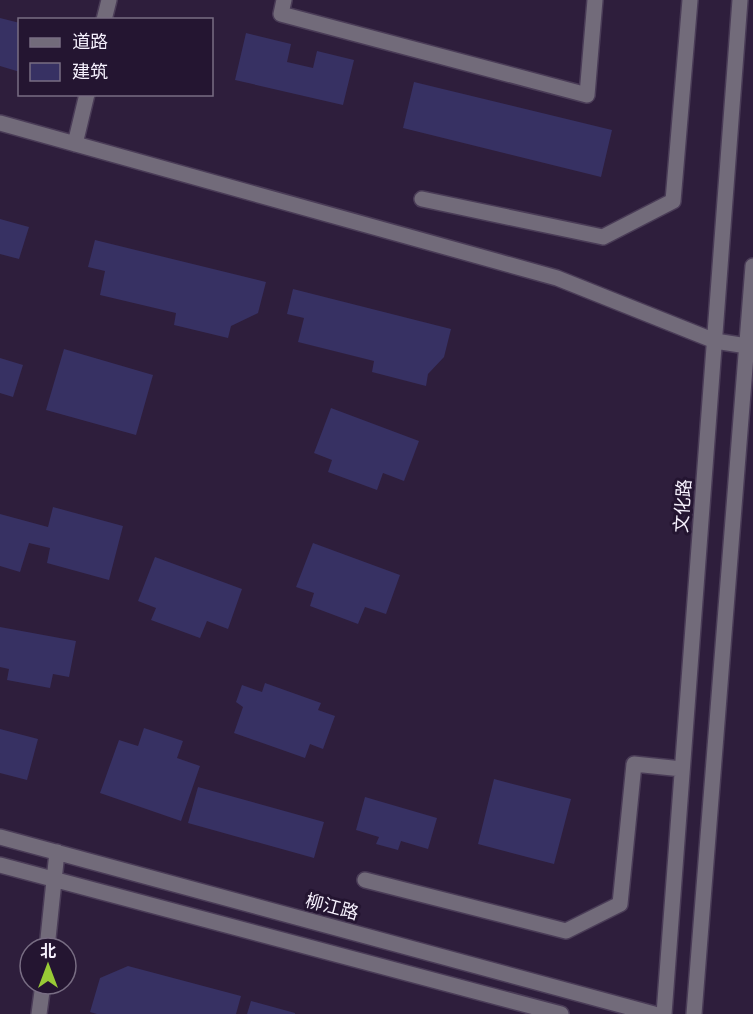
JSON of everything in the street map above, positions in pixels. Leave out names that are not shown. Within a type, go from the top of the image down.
[{"type":"street","points":[[104,18],[108,0]]},
{"type":"street","points":[[284,0],[281,14],[587,95],[595,0]]},
{"type":"street","points":[[422,199],[603,237],[673,201],[690,0]]},
{"type":"street","name":"文化路","points":[[664,1014],[740,0]]},
{"type":"street","points":[[75,144],[87,96]]},
{"type":"street","points":[[0,123],[557,278],[749,354]]},
{"type":"street","points":[[694,1014],[749,354],[753,266]]},
{"type":"street","points":[[364,880],[566,931],[620,904],[634,764],[682,769]]},
{"type":"street","name":"柳江路","points":[[0,837],[654,1014]]},
{"type":"street","points":[[48,936],[57,852]]},
{"type":"street","points":[[0,865],[561,1014]]},
{"type":"street","points":[[39,1014],[41,996]]},
{"type":"building","points":[[0,18],[18,22],[18,71],[0,66]]},
{"type":"building","points":[[246,33],[291,44],[287,62],[313,68],[317,51],[354,60],[343,105],[235,80]]},
{"type":"building","points":[[414,82],[612,130],[601,177],[403,128]]},
{"type":"building","points":[[0,219],[29,227],[19,259],[0,254]]},
{"type":"building","points":[[95,240],[266,282],[258,313],[231,326],[228,338],[174,325],[176,313],[100,295],[105,271],[88,267]]},
{"type":"building","points":[[293,289],[451,329],[444,357],[428,374],[426,386],[372,372],[374,361],[298,342],[304,318],[287,314]]},
{"type":"building","points":[[64,349],[153,375],[136,435],[46,410]]},
{"type":"building","points":[[0,358],[23,365],[13,397],[0,393]]},
{"type":"building","points":[[331,408],[419,441],[404,481],[383,473],[377,490],[328,472],[332,460],[314,453]]},
{"type":"building","points":[[53,507],[123,526],[109,580],[47,563],[50,548],[29,543],[20,572],[0,566],[0,514],[48,527]]},
{"type":"building","points":[[313,543],[400,575],[386,614],[365,607],[358,624],[310,606],[314,593],[296,587]]},
{"type":"building","points":[[155,557],[242,589],[228,629],[207,621],[200,638],[151,620],[156,608],[138,601]]},
{"type":"building","points":[[0,627],[76,641],[69,677],[53,674],[50,688],[7,680],[9,669],[0,667]]},
{"type":"building","points":[[265,683],[321,703],[318,710],[335,716],[323,749],[310,744],[305,758],[234,733],[243,707],[236,702],[242,685],[262,692]]},
{"type":"building","points":[[144,728],[183,741],[177,758],[200,766],[181,821],[100,793],[119,740],[138,746]]},
{"type":"building","points":[[0,729],[38,739],[27,780],[0,773]]},
{"type":"building","points":[[494,779],[571,799],[554,864],[478,844]]},
{"type":"building","points":[[198,787],[324,822],[314,858],[188,823]]},
{"type":"building","points":[[365,797],[437,818],[428,849],[401,841],[398,850],[376,844],[379,837],[356,830]]},
{"type":"building","points":[[128,966],[241,996],[236,1014],[97,1014],[90,1012],[100,978]]},
{"type":"building","points":[[251,1001],[295,1013],[295,1014],[247,1014]]}]
